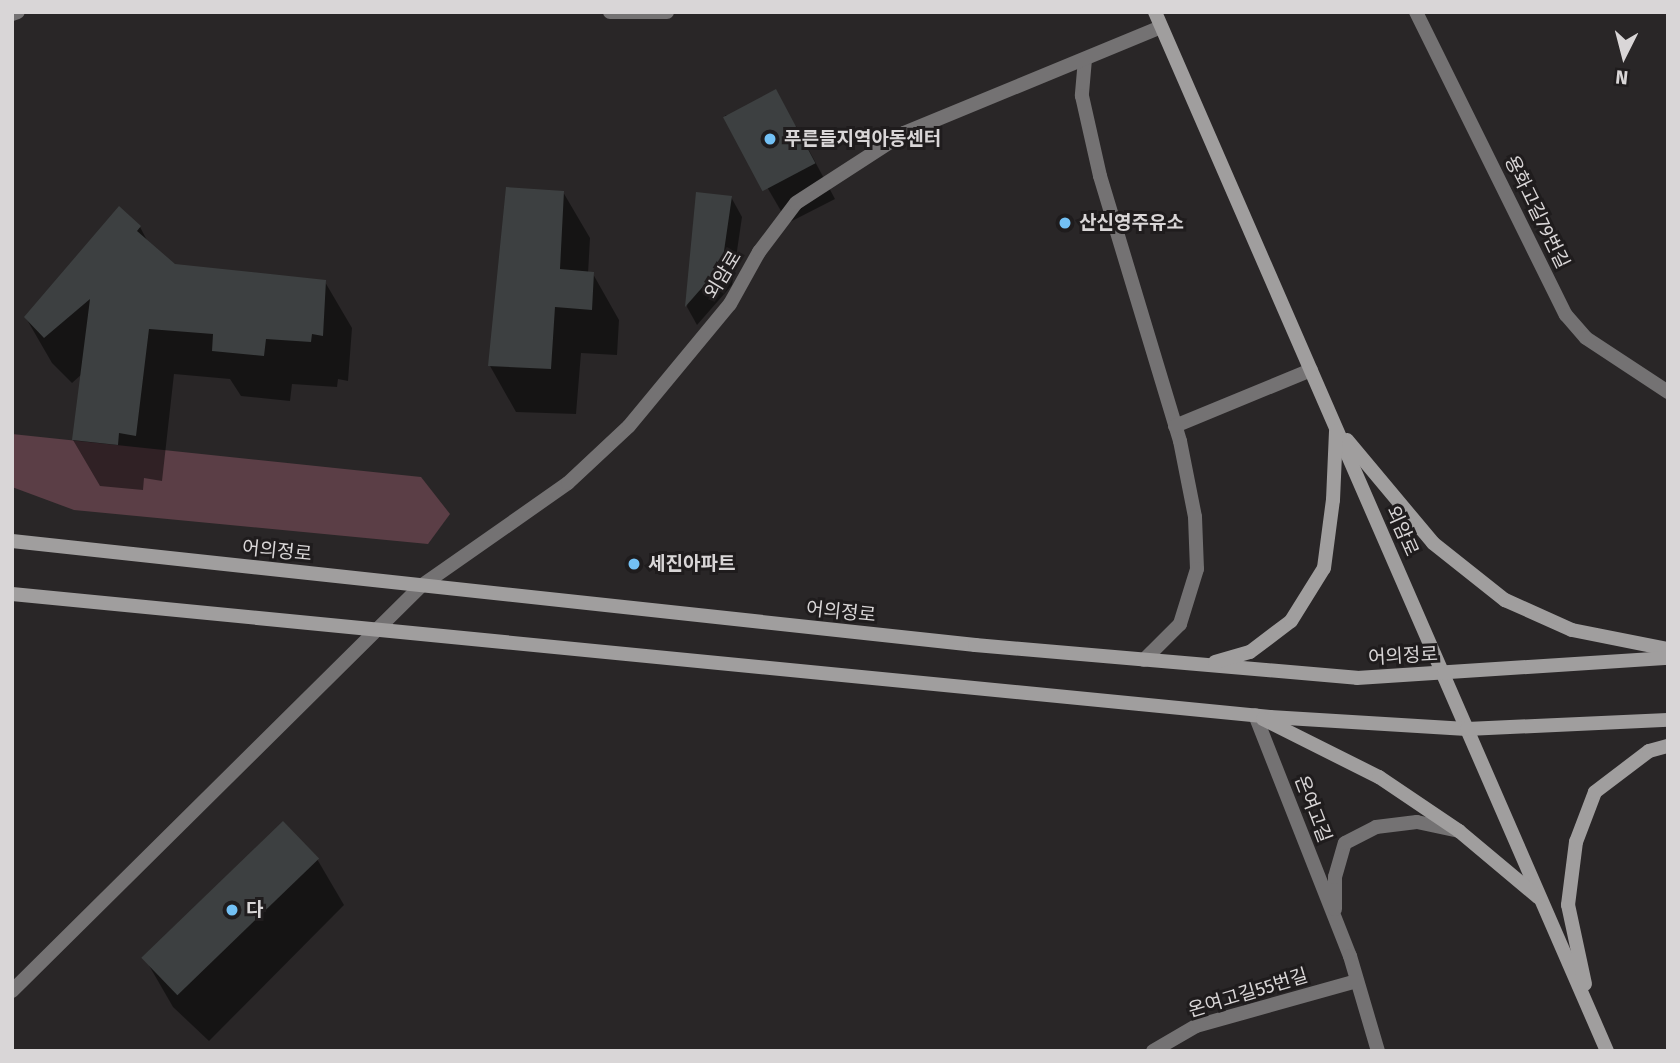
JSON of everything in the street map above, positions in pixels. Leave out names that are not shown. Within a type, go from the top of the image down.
[{"type":"main road","name":"외암로","points":[[1155,12],[1607,1051]]},
{"type":"main road","points":[[1336,426],[1433,543],[1505,600],[1572,630],[1668,649]]},
{"type":"main road","points":[[1205,665],[1250,652],[1291,621],[1324,568],[1333,500],[1336,426]]},
{"type":"main road","name":"어의정로","points":[[12,541],[1144,660],[1357,678],[1668,658]]},
{"type":"main road","points":[[12,594],[376,632],[1255,715],[1467,729],[1668,720]]},
{"type":"main road","points":[[1255,715],[1379,777],[1459,831],[1542,901]]},
{"type":"main road","points":[[1591,1013],[1568,905],[1576,842],[1595,792],[1649,751],[1668,746]]},
{"type":"street","points":[[12,14],[18,12]]},
{"type":"street","points":[[610,12],[667,12]]},
{"type":"street","name":"용화고길79번길","points":[[1416,12],[1566,315],[1586,338],[1668,392]]},
{"type":"street","name":"외암로","points":[[12,990],[421,586],[568,483],[629,426],[730,304],[759,252],[796,203],[904,133],[1161,27]]},
{"type":"street","points":[[1085,59],[1082,96],[1100,176],[1175,426],[1195,517],[1197,569],[1180,624],[1144,660]]},
{"type":"street","points":[[1175,426],[1311,370]]},
{"type":"street","name":"온여고길","points":[[1255,715],[1334,917],[1378,1051]]},
{"type":"street","name":"온여고길","points":[[1334,917],[1335,877],[1345,843],[1376,827],[1418,822],[1459,831]]},
{"type":"street","name":"온여고길55번길","points":[[1153,1051],[1196,1026],[1357,981]]},
{"type":"shaded area","points":[[12,434],[421,477],[450,514],[428,544],[74,510],[12,487]]},
{"type":"building","name":"푸른들지역아동센터","points":[[776,89],[815,163],[762,191],[723,117]]},
{"type":"building","points":[[506,187],[564,191],[560,269],[594,272],[592,310],[555,307],[551,369],[488,366]]},
{"type":"building","points":[[696,192],[732,196],[722,265],[685,307]]},
{"type":"building","points":[[119,206],[141,226],[137,231],[175,264],[326,280],[323,336],[312,334],[311,342],[266,339],[264,356],[212,351],[213,334],[149,329],[136,436],[119,433],[118,445],[72,440],[90,299],[44,338],[24,317]]},
{"type":"building","name":"다","points":[[283,821],[319,858],[177,995],[141,958]]},
{"type":"place","name":"푸른들지역아동센터","points":[[770,139]]},
{"type":"place","name":"산신영주유소","points":[[1065,223]]},
{"type":"place","name":"세진아파트","points":[[634,564]]},
{"type":"place","name":"다","points":[[232,910]]}]
